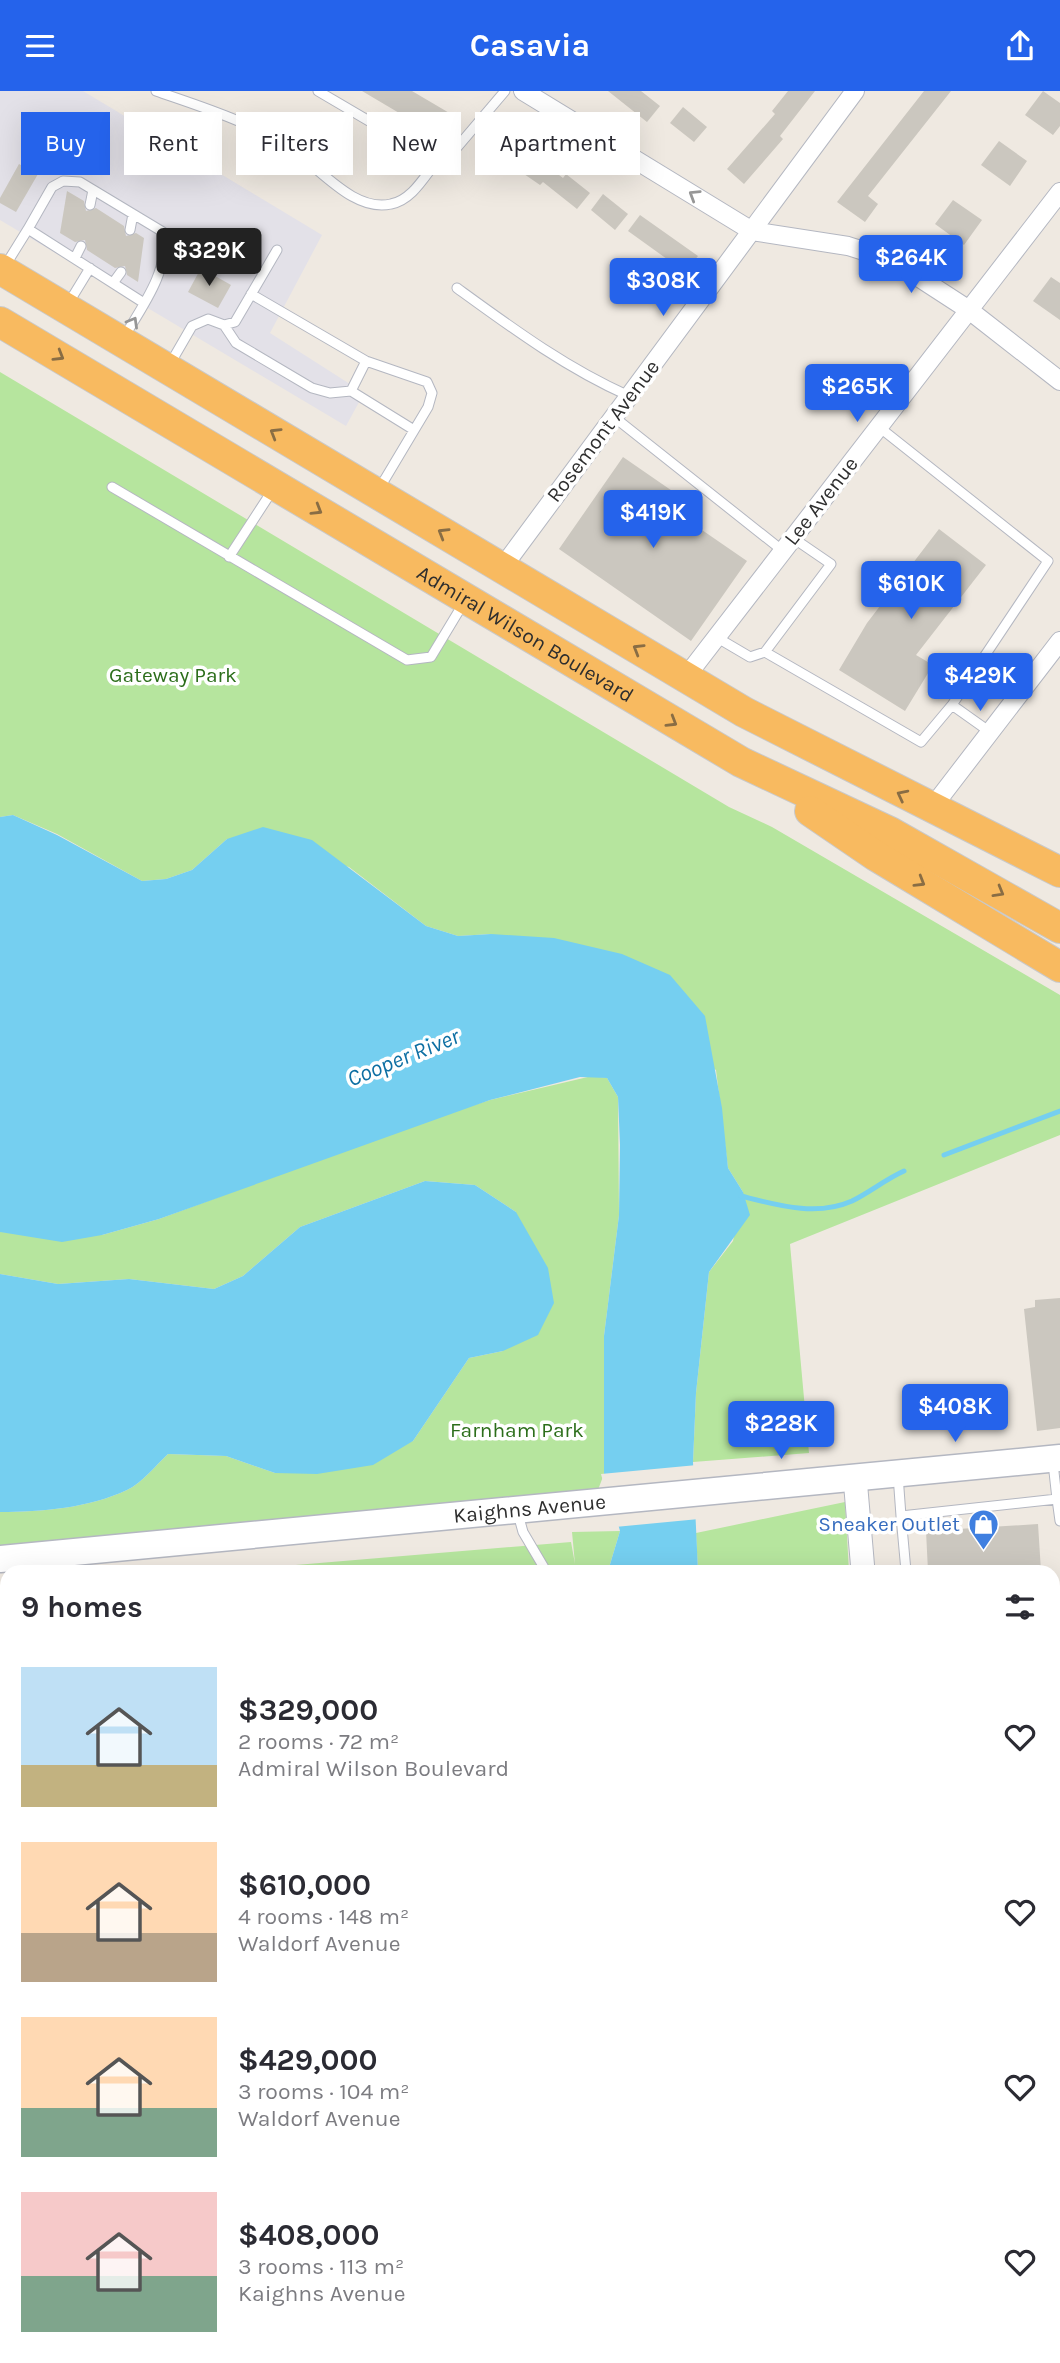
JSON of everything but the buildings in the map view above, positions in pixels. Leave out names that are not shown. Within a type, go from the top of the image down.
[{"type":"highway","name":"Admiral Wilson Boulevard","points":[[1,270],[685,678],[805,745],[1060,872]]},
{"type":"highway","name":"Admiral Wilson Boulevard","points":[[0,321],[741,762],[890,832],[1060,928]]},
{"type":"highway","points":[[741,762],[876,856],[1060,967]]},
{"type":"highway","points":[[1006,847],[1060,894]]},
{"type":"main road","name":"Kaighns Avenue","points":[[0,1559],[1056,1458]]},
{"type":"street","points":[[523,91],[572,118],[752,231],[848,246],[892,260],[969,310],[1060,381]]},
{"type":"street","name":"Rosemont Avenue","points":[[502,568],[855,91]]},
{"type":"street","name":"Lee Avenue","points":[[685,678],[1060,193]]},
{"type":"street","points":[[931,809],[990,732],[1054,659],[1060,641]]},
{"type":"street","points":[[855,1478],[862,1565]]},
{"type":"lane","points":[[156,91],[242,121],[297,153],[346,192],[369,204],[390,205],[408,197],[426,175]]},
{"type":"lane","points":[[317,91],[367,120]]},
{"type":"lane","points":[[461,143],[505,91]]},
{"type":"lane","points":[[1,270],[52,187],[63,181],[80,182],[163,232],[166,246],[163,262],[122,342]]},
{"type":"lane","points":[[90,205],[93,190]]},
{"type":"lane","points":[[130,230],[133,214]]},
{"type":"lane","points":[[27,229],[144,303]]},
{"type":"lane","points":[[75,258],[81,246]]},
{"type":"lane","points":[[224,325],[235,322],[277,250]]},
{"type":"lane","points":[[65,308],[90,268]]},
{"type":"lane","points":[[113,283],[121,271]]},
{"type":"lane","points":[[457,288],[540,347],[591,379],[629,396]]},
{"type":"lane","points":[[251,294],[366,361],[427,382],[432,393],[428,407],[376,493]]},
{"type":"lane","points":[[167,369],[192,326],[208,319],[224,325],[236,343],[312,388],[330,393],[351,391],[414,430]]},
{"type":"lane","points":[[351,391],[366,361]]},
{"type":"lane","points":[[614,417],[788,544],[831,564],[765,652],[750,657],[716,637]]},
{"type":"lane","points":[[765,652],[921,743],[951,705],[1048,561],[879,426]]},
{"type":"lane","points":[[229,557],[276,486]]},
{"type":"lane","points":[[112,487],[407,660],[431,657],[466,599]]},
{"type":"lane","points":[[951,705],[990,732]]},
{"type":"lane","points":[[1056,1458],[1060,1521]]},
{"type":"lane","points":[[898,1474],[905,1565]]},
{"type":"lane","points":[[901,1516],[1057,1499]]},
{"type":"lane","points":[[517,1511],[523,1532],[542,1565]]},
{"type":"shaded area","points":[[0,91],[83,91],[124,116],[124,175],[222,175],[322,235],[270,333],[364,393],[346,426],[0,220]]},
{"type":"green space","name":"Gateway Park","points":[[0,372],[729,807],[772,827],[1060,995],[1060,1135],[790,1244],[809,1453],[693,1462],[696,1393],[709,1272],[733,1241],[743,1192],[728,1168],[716,1070],[491,934],[458,936],[426,926],[349,867],[227,839],[192,870],[166,879],[142,881],[57,834],[13,815],[0,817]]},
{"type":"green space","name":"Farnham Park","points":[[592,1076],[607,1078],[618,1097],[619,1215],[604,1336],[604,1474],[593,1503],[0,1559],[0,1512],[65,1508],[112,1496],[138,1483],[168,1454],[226,1456],[275,1473],[413,1441],[469,1358],[503,1351],[516,1212],[475,1185],[425,1181],[300,1227],[243,1276],[214,1289],[129,1279],[58,1284],[0,1274],[0,1232],[102,1235],[159,1219],[433,1118],[490,1100]]},
{"type":"green space","points":[[845,1502],[849,1565],[698,1565],[696,1533]]},
{"type":"green space","points":[[620,1531],[610,1565],[295,1565],[571,1542],[575,1564],[572,1532]]},
{"type":"water","name":"Cooper River","points":[[13,815],[57,835],[142,881],[166,879],[192,870],[227,839],[263,827],[312,840],[426,926],[458,936],[491,934],[554,938],[622,954],[670,975],[705,1016],[722,1108],[728,1168],[743,1192],[750,1215],[709,1272],[696,1393],[693,1462],[698,1565],[610,1565],[620,1531],[604,1474],[604,1336],[619,1215],[620,1145],[618,1097],[607,1078],[580,1077],[490,1100],[159,1219],[102,1235],[62,1242],[0,1232],[0,817]]},
{"type":"water","points":[[425,1181],[475,1185],[516,1212],[548,1268],[554,1303],[538,1335],[503,1351],[469,1358],[413,1441],[373,1465],[317,1474],[275,1473],[226,1456],[168,1454],[138,1483],[112,1496],[65,1508],[0,1512],[0,1274],[58,1284],[129,1279],[214,1289],[243,1276],[300,1227]]},
{"type":"pier","points":[[697,1465],[699,1519],[615,1527],[601,1474]]},
{"type":"waterway","points":[[944,1155],[1060,1111]]},
{"type":"waterway","points":[[741,1196],[796,1208],[825,1208],[852,1201],[904,1171]]},
{"type":"place","name":"Sneaker Outlet","points":[[983,1551]]}]
